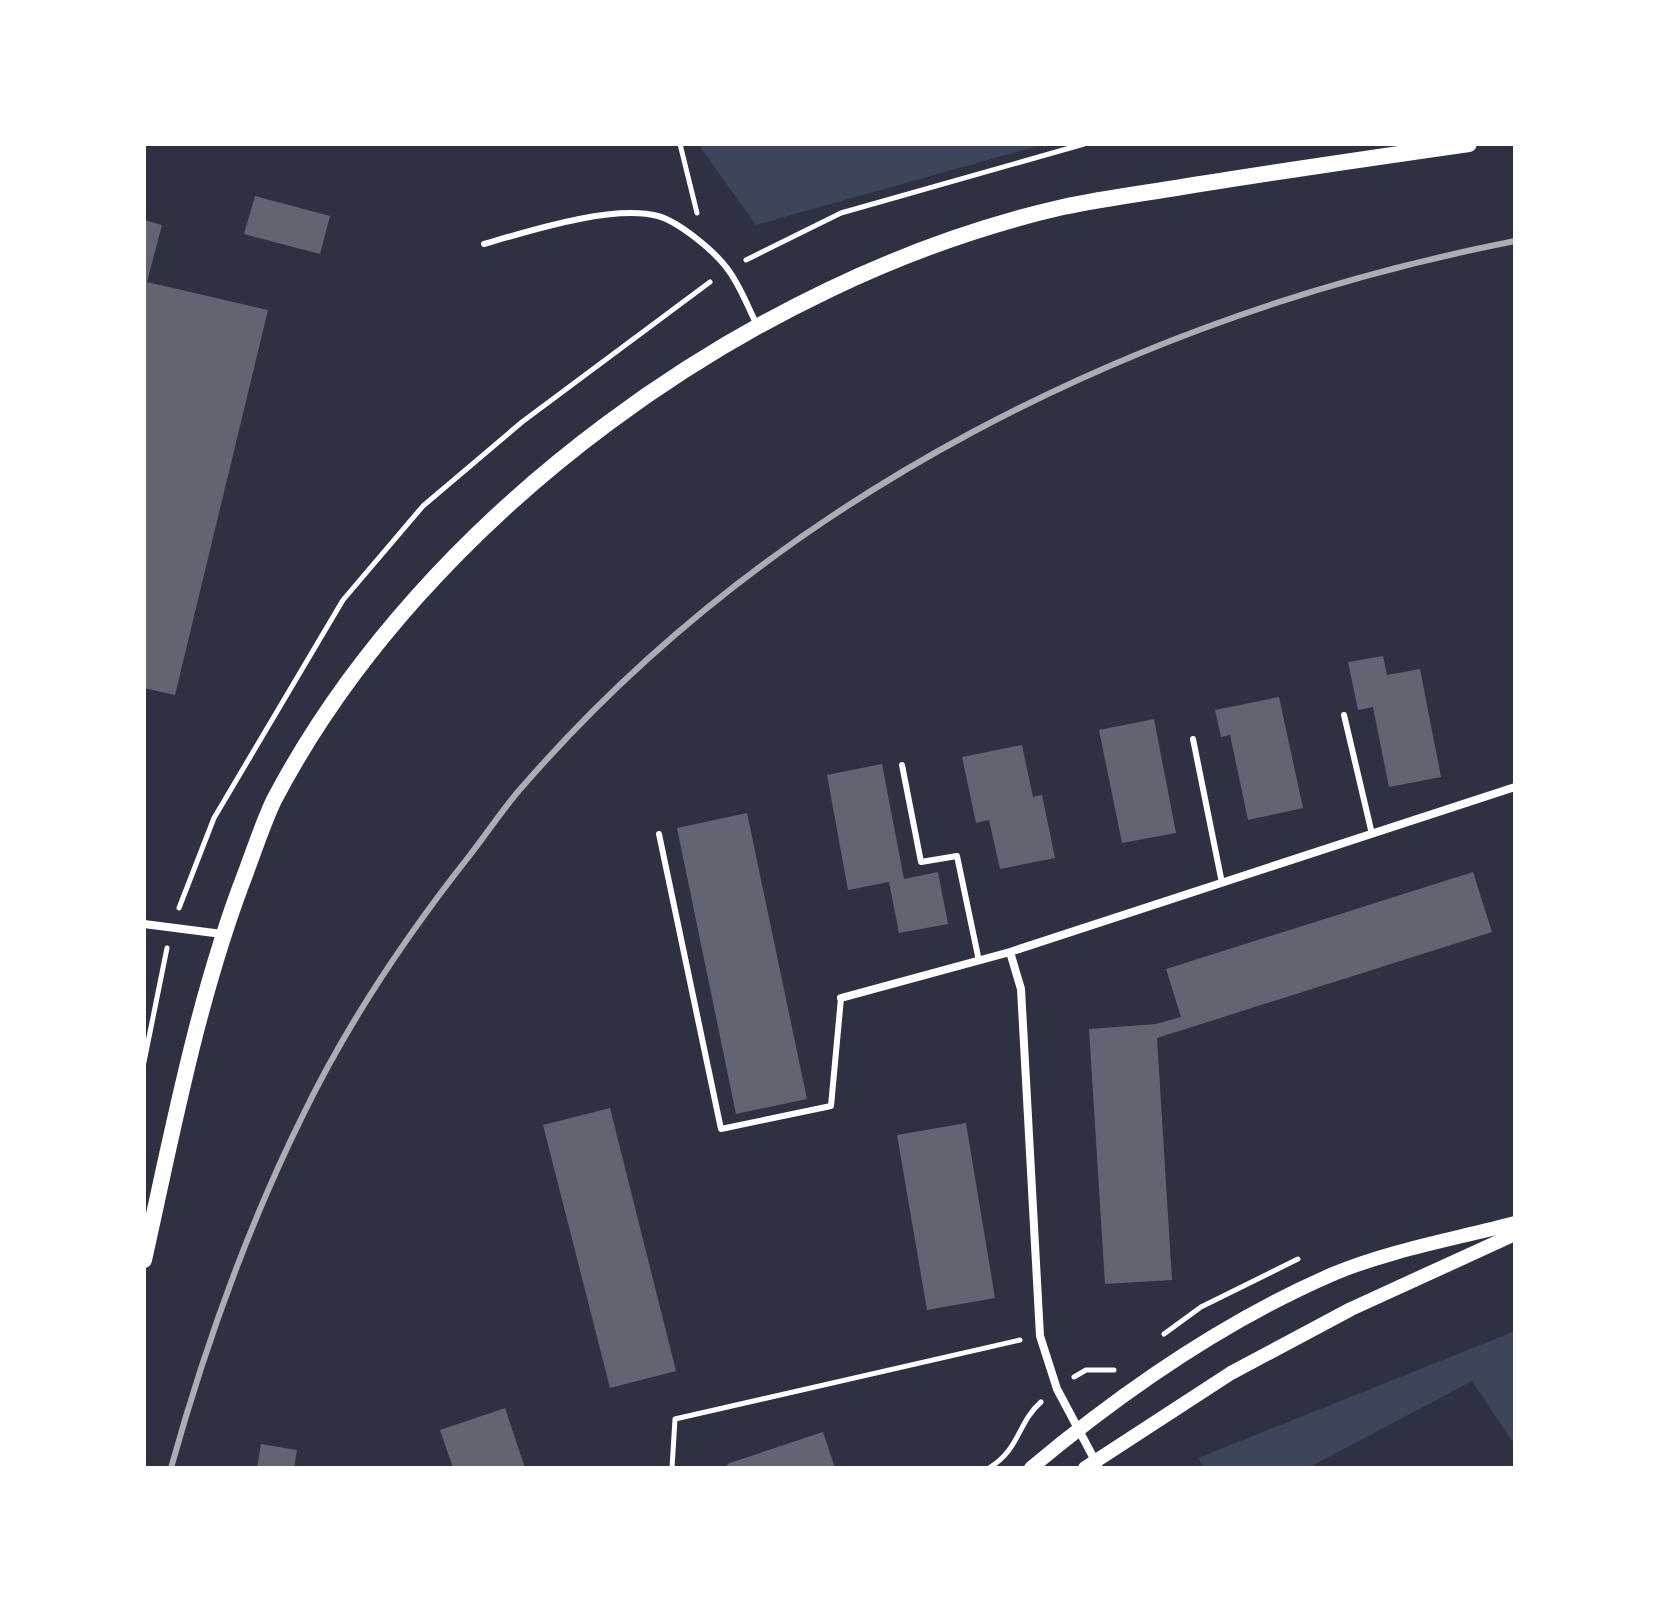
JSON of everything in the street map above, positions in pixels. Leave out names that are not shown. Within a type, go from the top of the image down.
[{"type":"main road","points":[[144,1260],[222,934],[272,804],[337,693],[421,592],[522,492],[613,420],[727,343],[832,289],[937,243],[1062,207],[1469,144]]},
{"type":"street","points":[[841,998],[1010,952],[1515,787]]},
{"type":"street","points":[[144,924],[222,934]]},
{"type":"street","points":[[1010,952],[1021,989],[1040,1336],[1057,1389],[1078,1428],[1093,1466],[1231,1373],[1295,1338],[1515,1234]]},
{"type":"street","points":[[1031,1468],[1078,1428],[1214,1334],[1335,1274],[1515,1223]]},
{"type":"lane","points":[[484,244],[560,222],[610,215],[659,216],[704,243],[728,269],[758,327]]},
{"type":"lane","points":[[1344,715],[1372,834]]},
{"type":"lane","points":[[1193,739],[1222,883]]},
{"type":"lane","points":[[902,765],[921,862],[957,856],[979,961]]},
{"type":"lane","points":[[659,834],[721,1129],[831,1106],[841,998]]},
{"type":"path","points":[[680,144],[687,159],[704,243]]},
{"type":"path","points":[[672,1468],[675,1419],[1040,1336]]},
{"type":"path","points":[[999,1461],[1006,1468]]},
{"type":"shaded area","points":[[698,144],[1045,144],[756,225]]},
{"type":"shaded area","points":[[1515,1331],[1515,1445],[1472,1381],[1308,1468],[1204,1468],[1198,1458]]},
{"type":"building","points":[[255,196],[330,216],[320,254],[244,234]]},
{"type":"building","points":[[144,220],[162,225],[147,282],[268,310],[175,695],[144,688]]},
{"type":"building","points":[[1383,656],[1387,675],[1420,669],[1441,777],[1389,787],[1373,707],[1358,710],[1348,662]]},
{"type":"building","points":[[1279,697],[1303,808],[1248,820],[1230,735],[1221,737],[1215,710]]},
{"type":"building","points":[[1154,719],[1176,833],[1122,843],[1099,730]]},
{"type":"building","points":[[1022,745],[1033,797],[1042,795],[1055,858],[1000,869],[989,820],[976,823],[962,757]]},
{"type":"building","points":[[882,764],[904,879],[938,872],[948,924],[899,933],[889,882],[848,890],[827,775]]},
{"type":"building","points":[[747,813],[807,1099],[736,1114],[677,828]]},
{"type":"building","points":[[1473,872],[1492,932],[1157,1038],[1172,1280],[1105,1284],[1089,1029],[1156,1024],[1181,1017],[1166,969]]},
{"type":"building","points":[[610,1108],[676,1371],[610,1388],[543,1125]]},
{"type":"building","points":[[966,1123],[995,1298],[927,1310],[897,1135]]},
{"type":"building","points":[[505,1408],[525,1468],[453,1468],[440,1430]]},
{"type":"building","points":[[823,1432],[835,1468],[729,1468],[727,1464]]},
{"type":"building","points":[[261,1444],[297,1450],[294,1468],[257,1468]]},
{"type":"railway","points":[[171,1468],[213,1332],[246,1244],[320,1080],[401,948],[509,802],[623,682],[732,588],[849,505],[973,432],[1103,369],[1237,316],[1375,274],[1515,241]]}]
